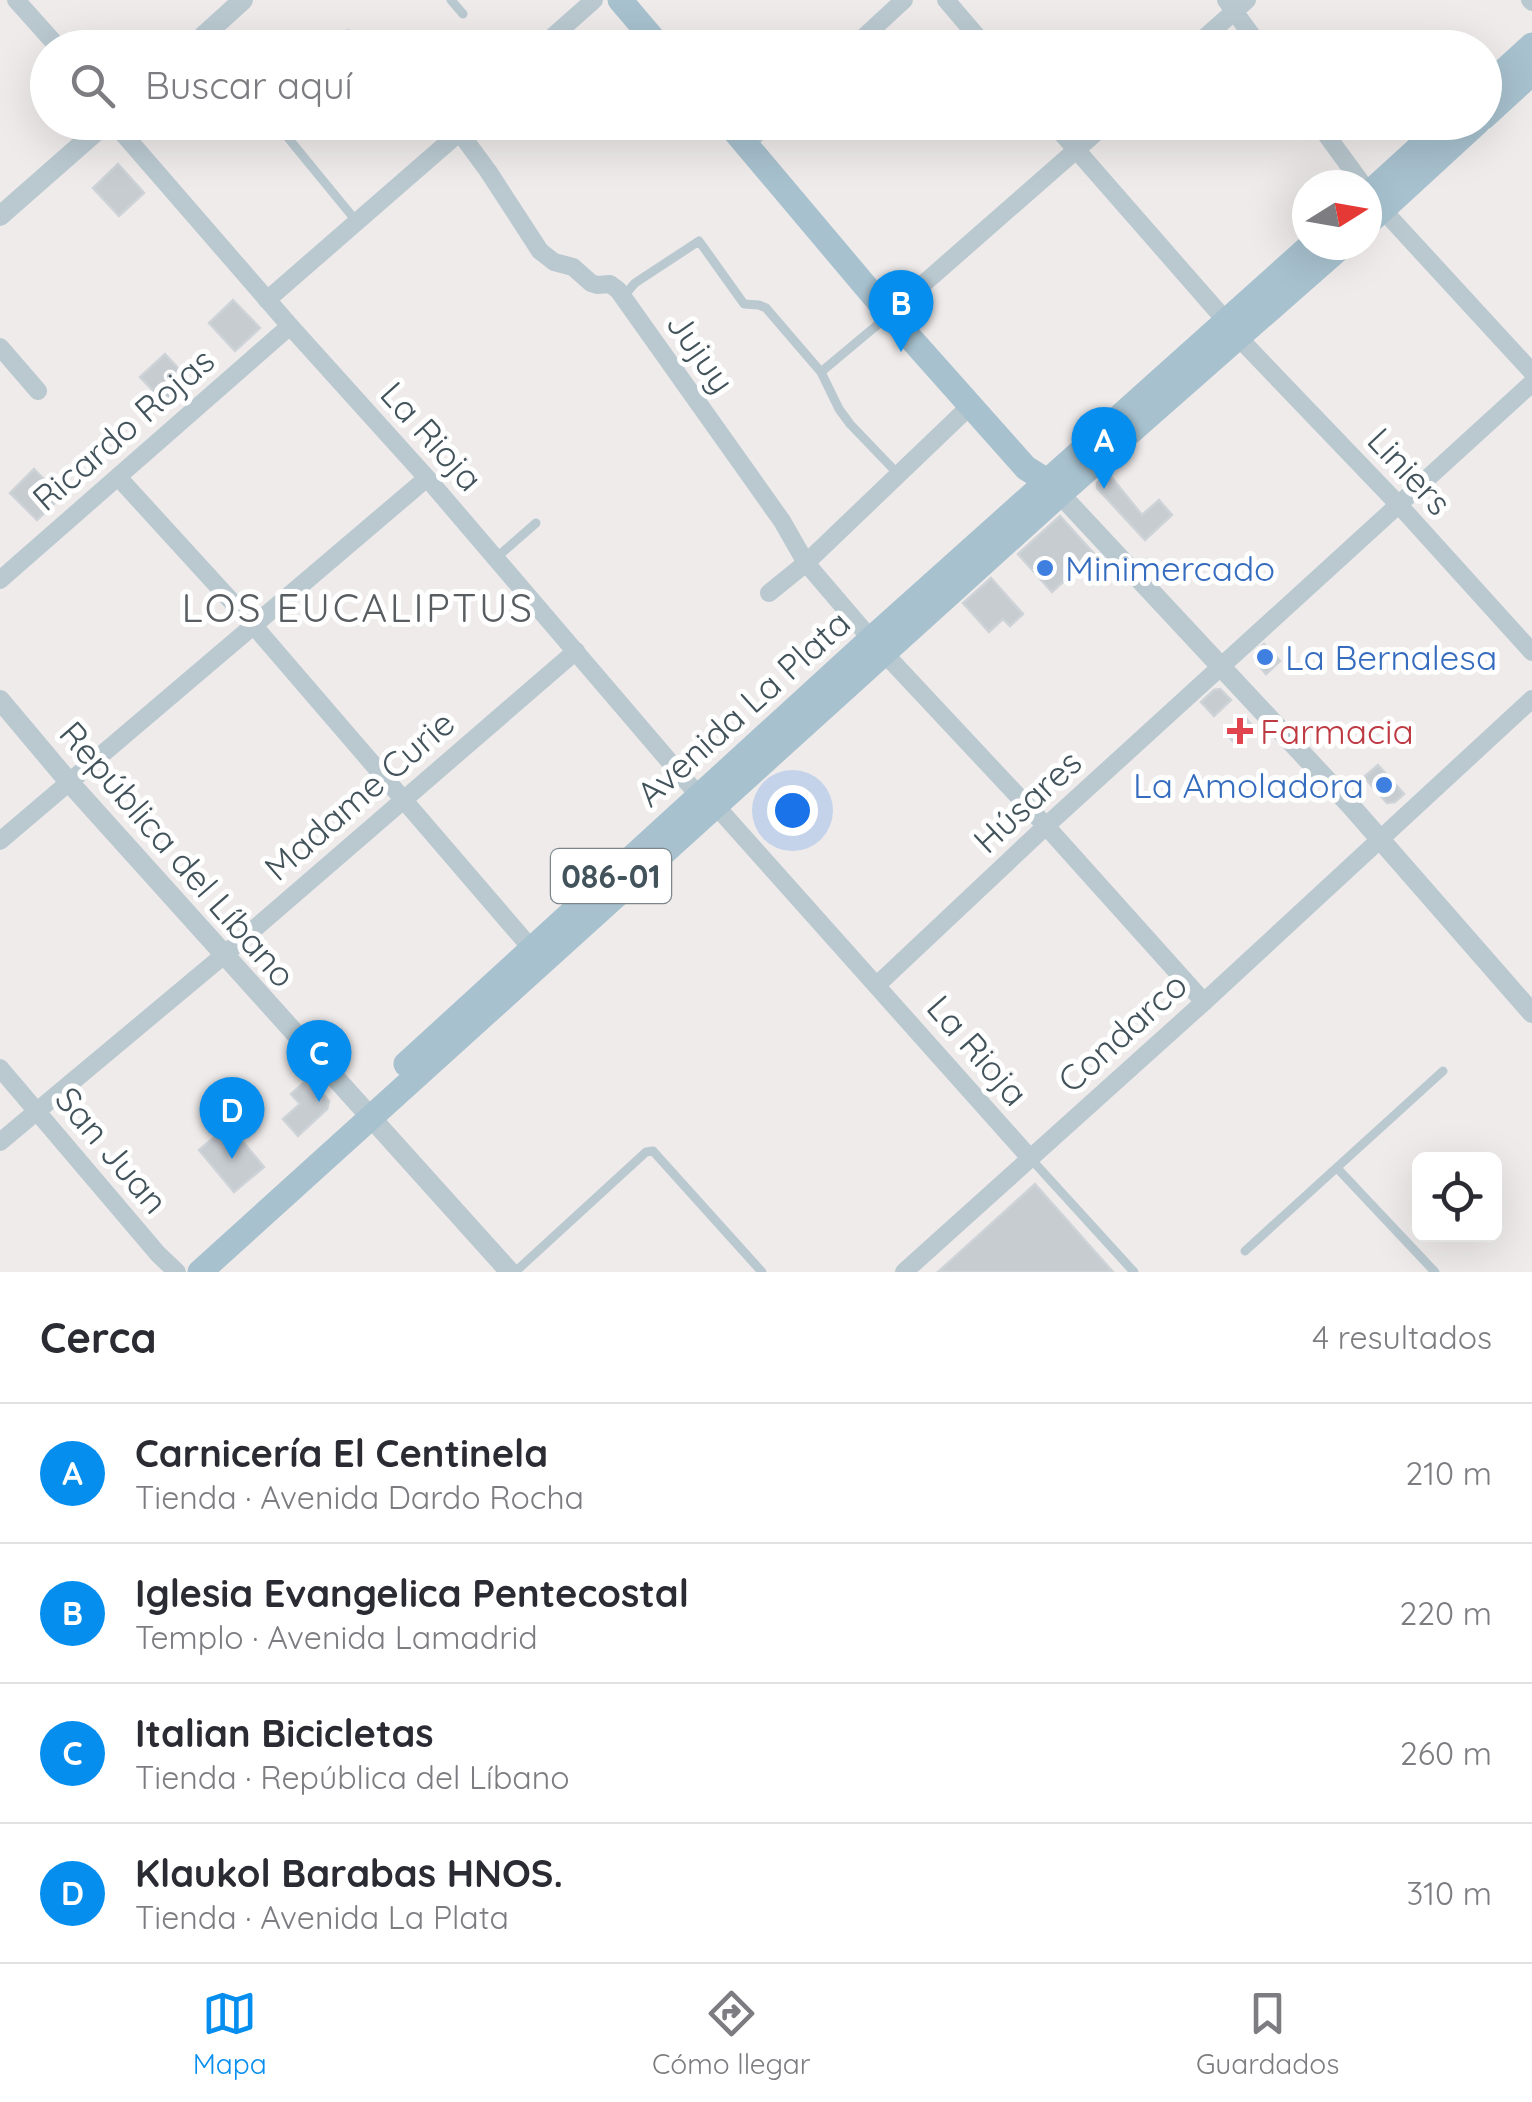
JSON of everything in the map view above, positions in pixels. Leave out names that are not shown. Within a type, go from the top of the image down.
[{"type":"main road","points":[[620,0],[646,30]]},
{"type":"main road","points":[[641,0],[667,30]]},
{"type":"main road","points":[[1502,72],[1532,45]]},
{"type":"main road","points":[[1502,100],[1532,73]]},
{"type":"main road","points":[[762,140],[970,406],[1026,468],[1054,487]]},
{"type":"main road","points":[[1382,187],[1429,140]]},
{"type":"main road","points":[[1382,191],[1453,140]]},
{"type":"main road","name":"086-01","points":[[1232,329],[1297,260]]},
{"type":"main road","name":"086-01","points":[[1054,487],[1232,329],[1323,260]]},
{"type":"main road","points":[[895,309],[1037,460],[1054,487]]},
{"type":"main road","name":"Avenida La Plata","points":[[176,1272],[366,1112],[1054,487]]},
{"type":"main road","name":"Avenida La Plata","points":[[200,1272],[530,948],[708,801]]},
{"type":"street","points":[[16,0],[43,30]]},
{"type":"street","points":[[210,30],[243,0]]},
{"type":"street","points":[[560,30],[594,0]]},
{"type":"street","points":[[872,30],[904,0]]},
{"type":"street","points":[[946,0],[972,30]]},
{"type":"street","points":[[1211,30],[1236,4],[1251,30]]},
{"type":"street","points":[[0,216],[89,140]]},
{"type":"street","name":"La Rioja","points":[[126,140],[708,801],[1031,1159]]},
{"type":"street","points":[[268,300],[358,222],[440,140]]},
{"type":"street","name":"Jujuy","points":[[465,140],[540,251],[554,262],[573,267],[591,283],[610,284],[623,297],[782,521],[806,562],[1204,1002]]},
{"type":"street","name":"Liniers","points":[[1067,140],[1232,329],[1532,652]]},
{"type":"street","points":[[895,309],[1087,140]]},
{"type":"street","points":[[1329,140],[1349,170]]},
{"type":"street","points":[[1382,214],[1532,372]]},
{"type":"street","name":"Ricardo Rojas","points":[[0,580],[290,326]]},
{"type":"street","points":[[0,346],[38,392]]},
{"type":"street","name":"Húsares","points":[[877,985],[1532,383]]},
{"type":"street","points":[[769,593],[970,406]]},
{"type":"street","points":[[118,477],[254,627],[530,948]]},
{"type":"street","points":[[0,841],[427,478]]},
{"type":"street","points":[[1054,487],[1530,1007]]},
{"type":"street","name":"Madame Curie","points":[[0,1142],[224,955],[576,651]]},
{"type":"street","name":"República del Líbano","points":[[0,700],[224,955],[512,1272]]},
{"type":"street","name":"Condarco","points":[[904,1272],[1532,700]]},
{"type":"street","name":"San Juan","points":[[0,1068],[176,1272]]},
{"type":"lane","points":[[451,0],[463,14]]},
{"type":"lane","points":[[291,140],[358,222]]},
{"type":"lane","points":[[623,297],[635,283],[699,241],[744,304],[766,308],[822,372],[850,424],[899,475]]},
{"type":"lane","points":[[822,372],[895,309]]},
{"type":"lane","points":[[496,558],[536,523]]},
{"type":"lane","points":[[1245,1251],[1443,1071]]},
{"type":"lane","points":[[512,1272],[646,1152],[653,1150],[762,1272]]},
{"type":"lane","points":[[1031,1159],[1134,1272]]},
{"type":"lane","points":[[1337,1168],[1435,1272]]},
{"type":"building","points":[[118,164],[144,193],[119,216],[93,188]]},
{"type":"building","points":[[233,300],[260,328],[235,351],[209,323]]},
{"type":"building","points":[[165,354],[191,382],[167,405],[140,377]]},
{"type":"building","points":[[34,469],[61,497],[37,520],[10,493]]},
{"type":"building","points":[[1108,473],[1142,515],[1159,500],[1172,515],[1145,540],[1097,488]]},
{"type":"building","points":[[1060,516],[1107,568],[1090,584],[1077,569],[1052,592],[1018,554]]},
{"type":"building","points":[[991,578],[1023,614],[1010,626],[1003,619],[989,632],[963,603]]},
{"type":"building","name":"La Bernalesa","points":[[1264,644],[1280,661],[1266,674],[1254,660]]},
{"type":"building","points":[[1220,689],[1231,700],[1214,716],[1201,702]]},
{"type":"building","name":"Farmacia","points":[[1245,717],[1255,729],[1236,745],[1226,733]]},
{"type":"building","name":"La Amoladora","points":[[1378,765],[1404,794],[1395,802],[1387,803],[1364,777]]},
{"type":"building","points":[[309,1078],[329,1101],[327,1109],[298,1136],[283,1119],[300,1104],[291,1094]]},
{"type":"building","points":[[229,1125],[264,1167],[234,1192],[199,1150]]},
{"type":"building","points":[[1035,1184],[1113,1272],[938,1272]]},
{"type":"place","name":"Iglesia Evangelica Pentecostal","points":[[901,352]]},
{"type":"place","name":"Carnicería El Centinela","points":[[1104,489]]},
{"type":"place","name":"Minimercado","points":[[1045,568]]},
{"type":"place","name":"La Bernalesa","points":[[1265,657]]},
{"type":"place","name":"Farmacia","points":[[1240,731]]},
{"type":"place","name":"La Amoladora","points":[[1384,785]]},
{"type":"place","name":"Italian Bicicletas","points":[[319,1102]]},
{"type":"place","name":"Klaukol Barabas HNOS.","points":[[232,1159]]},
{"type":"district","name":"LOS EUCALIPTUS","points":[[358,607]]}]
